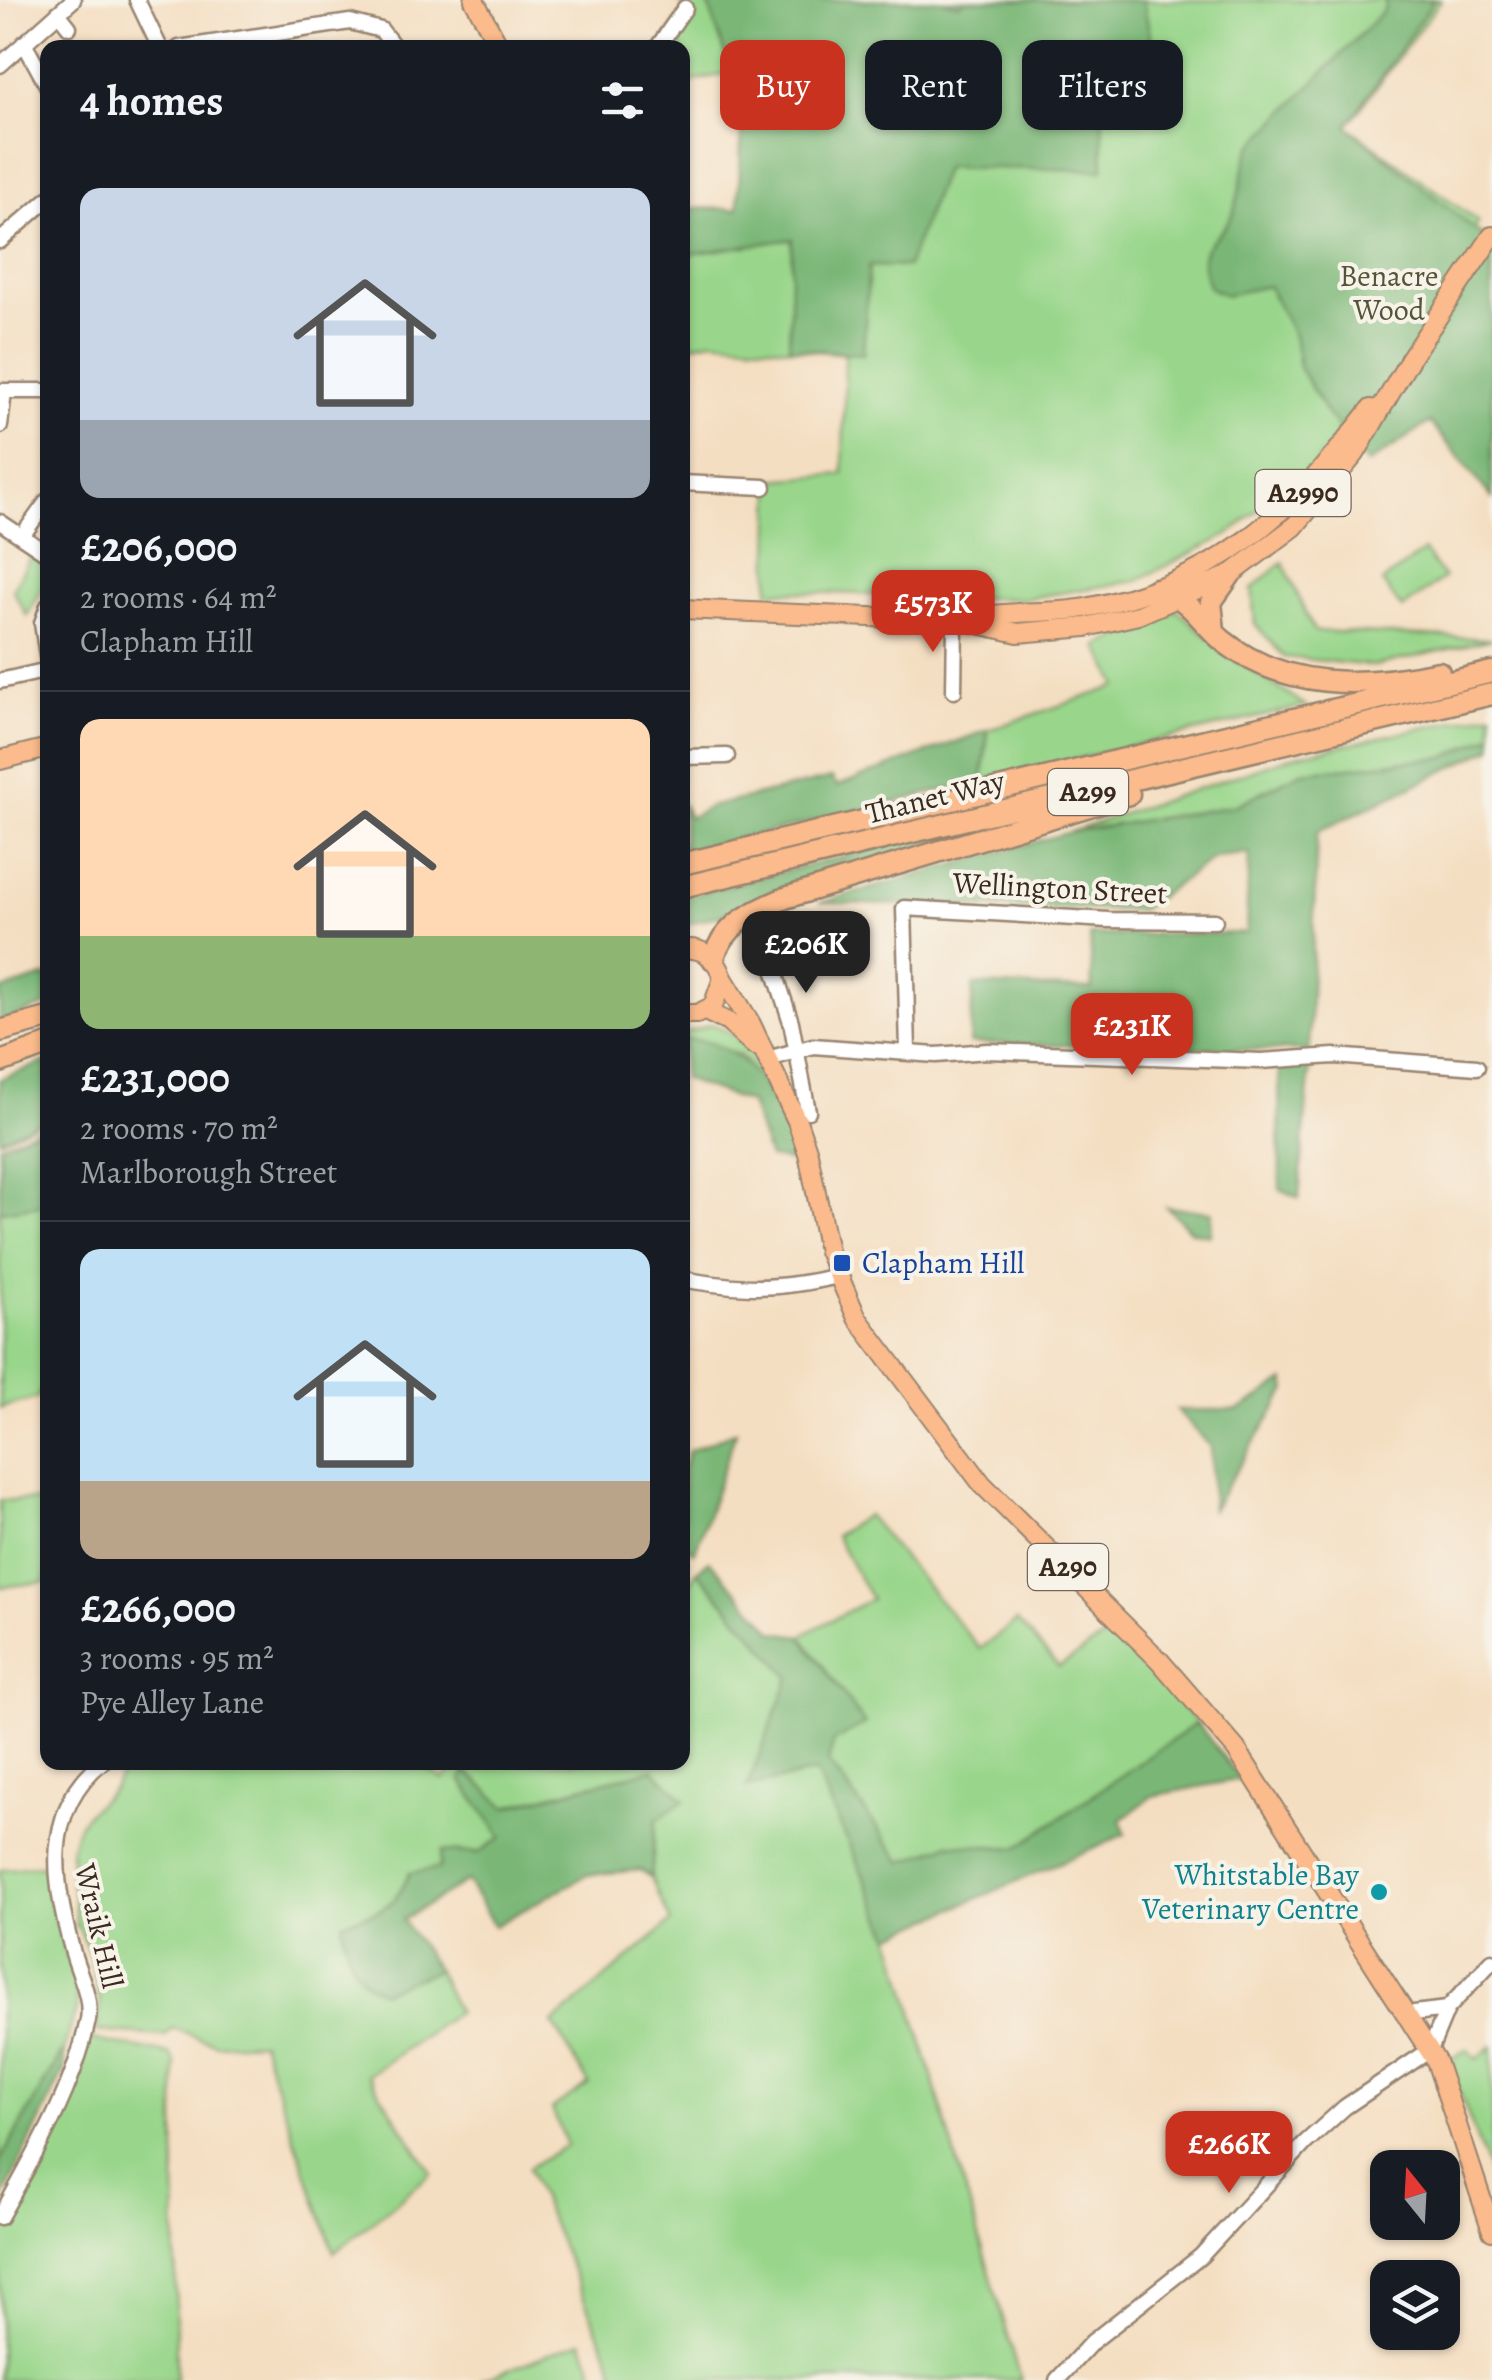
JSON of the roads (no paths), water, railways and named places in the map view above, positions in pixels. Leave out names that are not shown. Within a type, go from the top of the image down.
[{"type":"highway","points":[[1216,634],[1211,602],[1230,575]]},
{"type":"highway","points":[[1156,589],[1182,599],[1216,634],[1252,660],[1284,673],[1362,685],[1492,661]]},
{"type":"highway","name":"Thanet Way","points":[[690,862],[1492,672]]},
{"type":"highway","name":"Thanet Way","points":[[690,885],[1492,694]]},
{"type":"highway","points":[[718,968],[718,944],[738,920],[813,888],[1273,748]]},
{"type":"highway","points":[[0,1031],[40,1020]]},
{"type":"highway","points":[[0,1062],[40,1049]]},
{"type":"main road","points":[[474,0],[496,40]]},
{"type":"main road","name":"A2990","points":[[690,612],[960,621],[1018,633],[1072,629],[1128,618],[1182,599],[1230,575],[1285,536],[1334,482],[1492,236]]},
{"type":"main road","name":"A2990","points":[[960,621],[983,615],[1082,608],[1156,589],[1221,558],[1283,512],[1329,464],[1414,354]]},
{"type":"main road","points":[[0,760],[40,750]]},
{"type":"main road","points":[[690,950],[704,952],[718,968]]},
{"type":"main road","name":"A290","points":[[690,1014],[719,998],[718,968]]},
{"type":"main road","name":"A290","points":[[718,968],[768,1061],[808,1154],[828,1251],[857,1318],[952,1450],[1159,1660],[1236,1749],[1430,2050],[1444,2078],[1492,2231]]},
{"type":"main road","name":"A290","points":[[690,1015],[740,1031],[768,1061]]},
{"type":"street","points":[[0,64],[73,0]]},
{"type":"street","points":[[137,0],[156,40]]},
{"type":"street","points":[[663,40],[686,8]]},
{"type":"street","points":[[58,13],[69,27]]},
{"type":"street","points":[[232,40],[350,22],[382,30],[389,40]]},
{"type":"street","points":[[24,43],[40,73]]},
{"type":"street","points":[[0,241],[40,206]]},
{"type":"street","points":[[0,426],[2,391],[40,391]]},
{"type":"street","points":[[690,483],[764,487]]},
{"type":"street","points":[[22,536],[40,511]]},
{"type":"street","points":[[0,522],[40,548]]},
{"type":"street","points":[[954,691],[960,621]]},
{"type":"street","points":[[0,681],[40,669]]},
{"type":"street","points":[[690,757],[727,756]]},
{"type":"street","name":"Wellington Street","points":[[908,1050],[904,908],[1214,921]]},
{"type":"street","points":[[766,961],[798,1050],[808,1111]]},
{"type":"street","points":[[768,1061],[813,1046],[936,1055],[988,1051],[1261,1061],[1334,1056],[1476,1067]]},
{"type":"street","points":[[690,1281],[737,1290],[774,1290],[838,1276]]},
{"type":"street","name":"Wraik Hill","points":[[0,2217],[66,2084],[88,2022],[87,1995],[73,1953],[55,1856],[64,1806],[78,1784],[93,1770]]},
{"type":"street","points":[[1057,2380],[1092,2342],[1201,2256],[1304,2143],[1345,2107],[1430,2050],[1447,2009],[1492,1961]]},
{"type":"street","points":[[1406,2014],[1447,2009]]},
{"type":"place","name":"Clapham Hill","points":[[842,1263]]},
{"type":"place","name":"Whitstable Bay Veterinary Centre","points":[[1379,1892]]},
{"type":"park label","name":"Benacre Wood","points":[[1389,293]]}]
